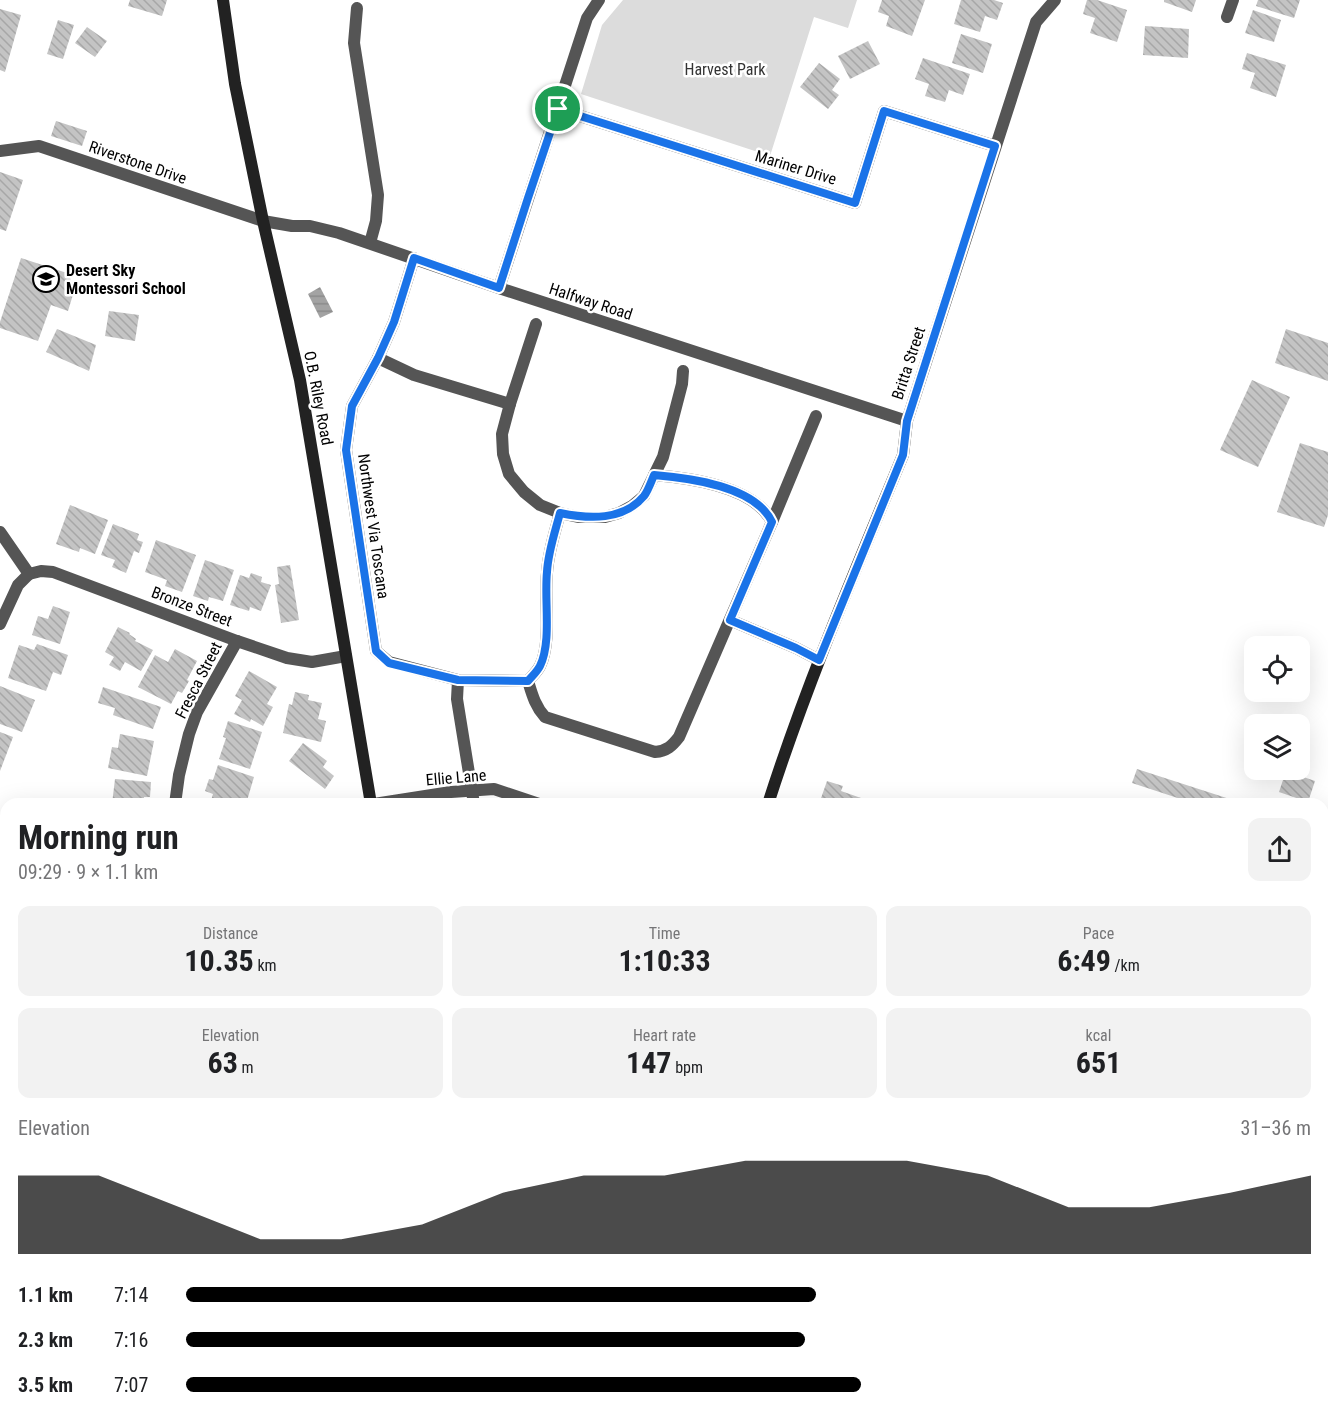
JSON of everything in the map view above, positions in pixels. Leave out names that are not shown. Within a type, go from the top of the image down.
[{"type":"street","name":"O.B. Riley Road","points":[[223,0],[235,84],[263,221],[300,380],[371,798]]},
{"type":"street","points":[[499,288],[587,18],[599,0]]},
{"type":"street","name":"Britta Street","points":[[770,798],[819,660],[903,455],[907,421],[1036,22],[1055,0]]},
{"type":"street","points":[[1227,17],[1233,0]]},
{"type":"street","points":[[357,8],[354,43],[378,195],[376,221],[370,243]]},
{"type":"street","name":"Mariner Drive","points":[[558,109],[855,203],[884,111],[995,146]]},
{"type":"street","name":"Riverstone Drive","points":[[0,151],[39,146],[263,221]]},
{"type":"street","name":"Halfway Road","points":[[263,221],[292,226],[310,226],[339,233],[499,288],[907,421]]},
{"type":"street","name":"Northwest Via Toscana","points":[[414,258],[394,322],[352,406],[346,450],[376,651],[389,663],[458,680],[528,681]]},
{"type":"street","points":[[536,324],[502,434],[503,454],[509,474],[524,492],[540,505],[560,513],[578,517],[605,517],[619,513],[644,496],[663,457],[684,370]]},
{"type":"street","points":[[378,358],[414,375],[510,404]]},
{"type":"street","points":[[560,513],[547,572],[547,628],[541,665],[528,681],[535,701],[545,717],[655,752],[664,751],[679,737],[816,416]]},
{"type":"street","points":[[654,475],[684,477],[724,487],[744,496],[767,511],[772,522]]},
{"type":"street","points":[[0,532],[29,574],[18,585],[0,624]]},
{"type":"street","name":"Bronze Street","points":[[29,574],[41,571],[53,572],[287,658],[312,662],[346,656]]},
{"type":"street","points":[[730,620],[819,660]]},
{"type":"street","name":"Fresca Street","points":[[176,798],[189,734],[197,712],[237,641]]},
{"type":"street","points":[[458,680],[457,699],[473,798]]},
{"type":"street","name":"Ellie Lane","points":[[412,798],[494,789],[521,798]]},
{"type":"green space","name":"Harvest Park","points":[[623,0],[857,0],[848,28],[814,17],[770,156],[581,94],[602,25]]},
{"type":"shaded area","points":[[320,287],[333,312],[320,318],[308,294]]},
{"type":"building","points":[[130,0],[167,0],[162,16],[128,6]]},
{"type":"building","points":[[882,0],[925,0],[912,36],[886,26],[889,16],[878,12]]},
{"type":"building","points":[[961,0],[994,0],[1003,3],[997,20],[985,16],[980,32],[954,24]]},
{"type":"building","points":[[1087,0],[1097,0],[1127,10],[1117,42],[1090,33],[1095,18],[1083,14]]},
{"type":"building","points":[[1164,0],[1196,0],[1192,12],[1164,2]]},
{"type":"building","points":[[1258,0],[1300,0],[1294,18],[1256,6]]},
{"type":"building","points":[[0,9],[21,15],[5,72],[0,70]]},
{"type":"building","points":[[1253,10],[1281,20],[1274,42],[1245,33]]},
{"type":"building","points":[[58,20],[74,25],[63,59],[47,54]]},
{"type":"building","points":[[1145,26],[1189,29],[1188,58],[1143,55]]},
{"type":"building","points":[[87,27],[107,41],[95,57],[75,43]]},
{"type":"building","points":[[961,34],[992,44],[983,73],[952,63]]},
{"type":"building","points":[[868,41],[880,64],[850,79],[838,56]]},
{"type":"building","points":[[1247,53],[1286,65],[1276,97],[1250,88],[1255,73],[1242,69]]},
{"type":"building","points":[[923,58],[970,74],[963,95],[949,90],[945,102],[925,96],[929,84],[915,79]]},
{"type":"building","points":[[819,63],[840,79],[832,90],[839,95],[828,109],[800,87]]},
{"type":"building","points":[[56,121],[87,131],[82,146],[51,136]]},
{"type":"building","points":[[0,172],[23,180],[6,231],[0,229]]},
{"type":"building","points":[[21,258],[70,274],[71,287],[75,288],[68,311],[51,305],[38,341],[0,328]]},
{"type":"building","points":[[109,311],[139,315],[135,341],[105,336]]},
{"type":"building","points":[[57,329],[96,345],[89,371],[46,352]]},
{"type":"building","points":[[1286,329],[1328,343],[1328,381],[1275,363]]},
{"type":"building","points":[[1252,380],[1290,397],[1258,467],[1220,450]]},
{"type":"building","points":[[1300,443],[1328,452],[1328,515],[1324,527],[1277,512]]},
{"type":"building","points":[[70,505],[108,520],[95,554],[80,548],[79,552],[56,544]]},
{"type":"building","points":[[113,524],[139,534],[137,540],[143,542],[139,553],[134,551],[126,573],[112,567],[115,560],[101,555]]},
{"type":"building","points":[[156,540],[196,555],[182,592],[165,586],[167,580],[145,572]]},
{"type":"building","points":[[205,560],[234,570],[223,601],[209,597],[208,601],[193,596]]},
{"type":"building","points":[[290,565],[299,620],[281,623],[275,585],[279,584],[277,567]]},
{"type":"building","points":[[251,573],[262,577],[261,582],[271,585],[261,611],[250,607],[249,611],[230,605],[240,575],[249,578]]},
{"type":"building","points":[[53,606],[70,612],[60,644],[32,635],[38,616],[48,619]]},
{"type":"building","points":[[118,627],[130,633],[136,639],[135,641],[153,650],[141,671],[125,662],[120,671],[109,665],[114,657],[105,652]]},
{"type":"building","points":[[37,644],[68,655],[61,675],[53,672],[46,691],[8,678],[19,645],[34,650]]},
{"type":"building","points":[[175,649],[197,661],[182,693],[178,691],[171,704],[138,687],[155,655],[168,662]]},
{"type":"building","points":[[249,671],[277,687],[267,704],[273,707],[263,726],[251,719],[250,722],[234,714],[242,700],[235,696]]},
{"type":"building","points":[[0,686],[35,700],[22,732],[0,724]]},
{"type":"building","points":[[103,687],[161,707],[153,729],[113,715],[115,708],[98,703]]},
{"type":"building","points":[[295,692],[309,695],[308,700],[322,703],[318,719],[326,721],[321,742],[283,733],[289,704],[292,705]]},
{"type":"building","points":[[228,721],[262,732],[250,769],[219,759],[226,738],[223,737]]},
{"type":"building","points":[[0,732],[13,737],[0,771]]},
{"type":"building","points":[[120,734],[154,741],[147,776],[108,768],[112,747],[118,748]]},
{"type":"building","points":[[303,743],[327,761],[323,767],[334,776],[325,789],[289,761]]},
{"type":"building","points":[[218,765],[254,777],[248,798],[212,798],[213,794],[205,791],[209,779],[213,780]]},
{"type":"building","points":[[1137,769],[1226,798],[1178,798],[1132,783]]},
{"type":"building","points":[[115,779],[151,782],[150,797],[113,798]]},
{"type":"building","points":[[1283,780],[1315,781],[1309,798],[1296,798],[1279,792]]},
{"type":"building","points":[[827,781],[843,786],[841,791],[861,798],[821,798]]},
{"type":"place","name":"Desert Sky Montessori School","points":[[46,279]]},
{"type":"route","points":[[558,109],[855,203],[884,111],[995,146],[907,421],[903,455],[819,660],[730,620],[772,522],[767,511],[744,496],[724,487],[684,477],[654,475],[644,496],[619,513],[605,517],[578,517],[560,513],[547,572],[547,628],[541,665],[528,681],[458,680],[389,663],[376,651],[346,450],[352,406],[394,322],[414,258],[499,288],[558,109]]}]
